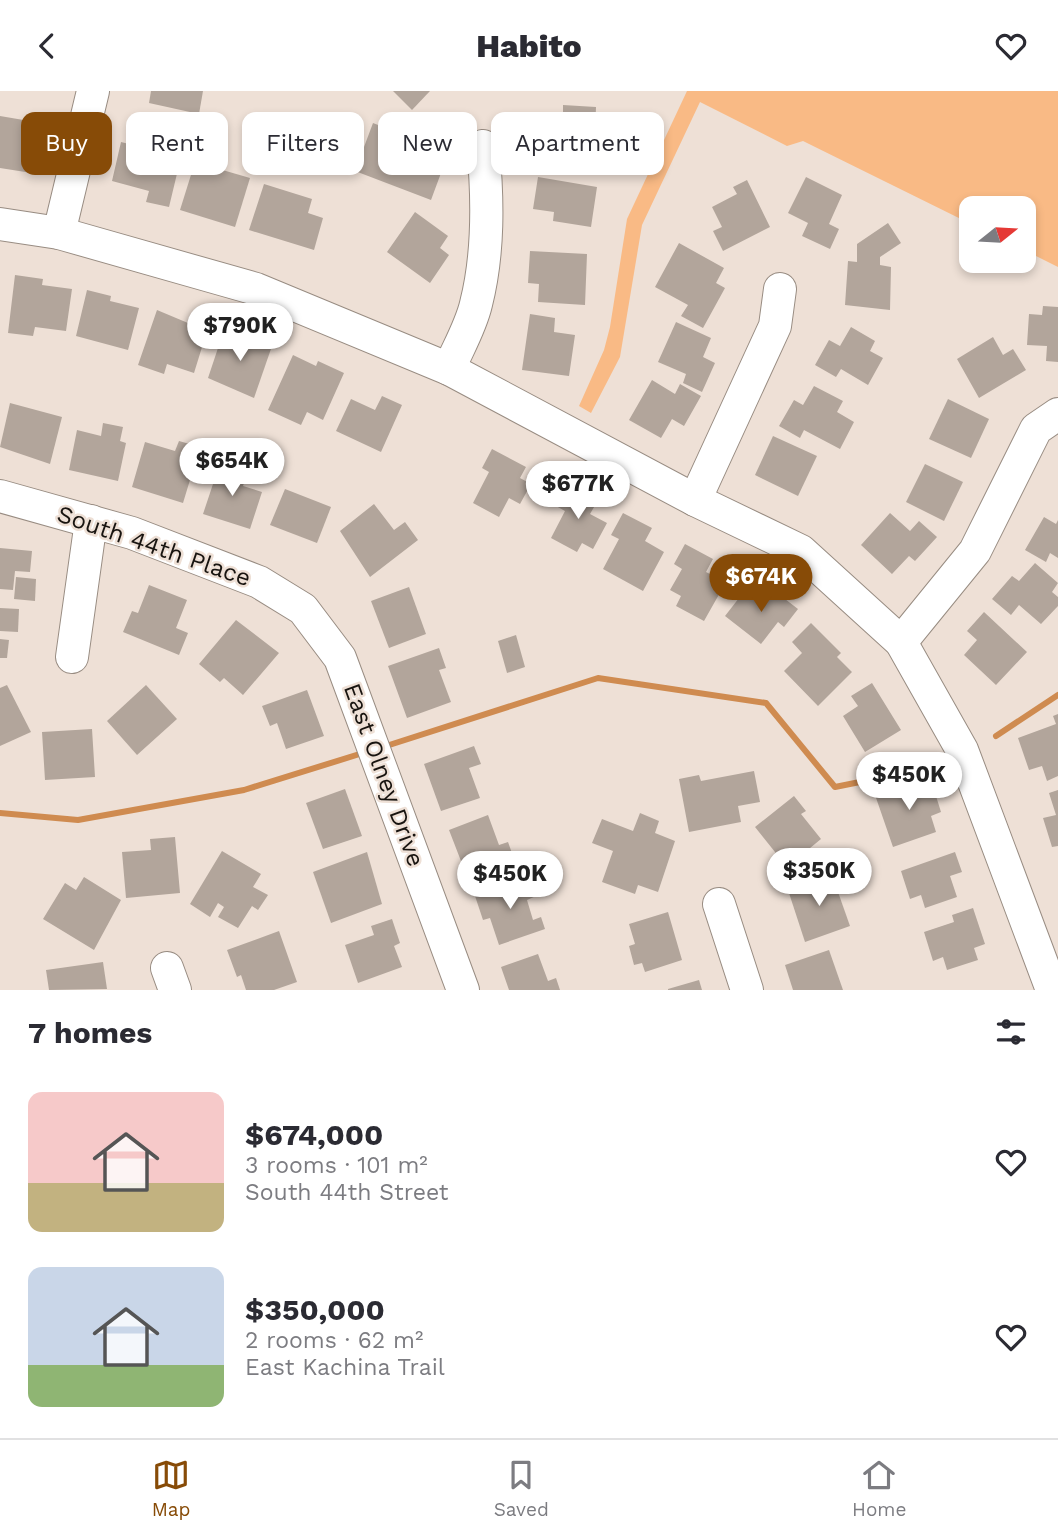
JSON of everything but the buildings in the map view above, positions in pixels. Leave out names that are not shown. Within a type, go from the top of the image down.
[{"type":"street","points":[[59,233],[93,91]]},
{"type":"street","points":[[449,369],[476,306],[485,252],[486,182],[482,146]]},
{"type":"street","points":[[0,224],[59,233],[256,289],[449,369],[695,500],[801,551],[901,642],[962,750],[1052,990]]},
{"type":"street","points":[[695,500],[775,326],[780,289]]},
{"type":"street","points":[[901,642],[975,551],[1036,429],[1058,414]]},
{"type":"street","name":"South 44th Place","points":[[0,496],[132,533],[259,582],[303,609]]},
{"type":"street","points":[[72,657],[92,521]]},
{"type":"street","name":"East Olney Drive","points":[[303,609],[340,658],[463,990]]},
{"type":"street","points":[[719,904],[747,990]]},
{"type":"shaded area","points":[[687,91],[1058,91],[1058,267],[1036,256],[1036,196],[959,196],[959,218],[803,141],[787,146],[700,102],[642,225],[620,357],[591,413],[579,406],[604,350],[610,327],[627,219],[648,175],[664,175],[664,140]]},
{"type":"waterway","points":[[383,747],[598,678],[766,703],[835,787],[939,766]]},
{"type":"waterway","points":[[996,736],[1058,695]]},
{"type":"waterway","points":[[0,813],[78,820],[244,790],[366,752]]}]
